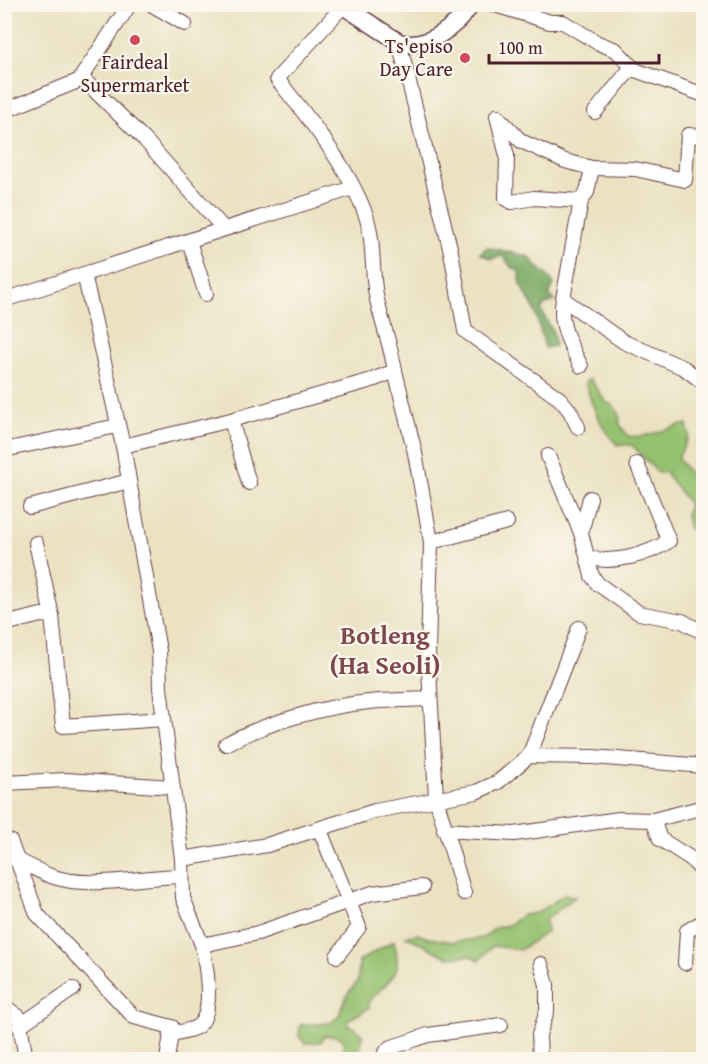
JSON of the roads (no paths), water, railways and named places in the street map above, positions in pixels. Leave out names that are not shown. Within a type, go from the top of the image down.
[{"type":"main road","points":[[342,5],[399,42],[409,45],[419,44],[437,36],[466,13],[472,4]]},
{"type":"street","points":[[130,4],[82,76],[83,80],[145,140],[224,229]]},
{"type":"street","points":[[151,4],[185,24]]},
{"type":"street","points":[[492,4],[550,22],[563,22],[598,43],[616,50],[632,67],[677,87],[704,95]]},
{"type":"street","points":[[342,5],[277,79],[312,122],[353,188],[366,214],[375,264],[376,294],[415,453],[431,542],[427,604],[436,798],[464,893]]},
{"type":"street","points":[[399,42],[451,252],[465,331],[560,399],[570,411],[578,427]]},
{"type":"street","points":[[595,112],[632,67]]},
{"type":"street","points":[[4,111],[83,80]]},
{"type":"street","points":[[581,201],[534,198],[512,202],[506,199],[507,156],[497,116],[521,141],[540,152],[592,168],[635,169],[685,180],[688,135],[704,136]]},
{"type":"street","points":[[581,366],[569,343],[560,312],[581,201],[587,192],[592,168]]},
{"type":"street","points":[[4,300],[353,188]]},
{"type":"street","points":[[189,241],[206,294]]},
{"type":"street","points":[[84,273],[123,446],[159,651],[164,719],[182,859],[183,898],[202,945],[208,998],[205,1018],[197,1027],[171,1034]]},
{"type":"street","points":[[563,299],[624,342],[684,368],[704,383]]},
{"type":"street","points":[[123,446],[231,420],[372,380],[395,371]]},
{"type":"street","points":[[231,420],[249,483]]},
{"type":"street","points":[[4,450],[117,426]]},
{"type":"street","points":[[548,456],[581,533],[592,576],[598,584],[639,613],[682,621],[704,633]]},
{"type":"street","points":[[589,558],[599,560],[650,553],[669,541],[637,464]]},
{"type":"street","points":[[30,507],[129,481]]},
{"type":"street","points":[[581,533],[590,498]]},
{"type":"street","points":[[431,542],[507,522]]},
{"type":"street","points":[[36,543],[52,616],[63,726],[164,719]]},
{"type":"street","points":[[4,624],[41,615],[52,616]]},
{"type":"street","points":[[182,859],[267,845],[375,811],[476,792],[498,782],[529,756],[579,628]]},
{"type":"street","points":[[226,744],[279,723],[346,706],[369,702],[430,699]]},
{"type":"street","points":[[529,756],[593,757],[643,763],[704,766]]},
{"type":"street","points":[[4,783],[66,780],[172,787]]},
{"type":"street","points":[[444,831],[514,834],[619,819],[653,820],[704,807]]},
{"type":"street","points":[[653,820],[660,839],[690,858],[704,873]]},
{"type":"street","points":[[320,830],[333,868],[359,927],[337,956]]},
{"type":"street","points":[[10,841],[10,857],[37,914],[134,1017],[172,1027],[167,1059]]},
{"type":"street","points":[[10,857],[51,876],[87,883],[149,876],[182,876]]},
{"type":"street","points":[[202,945],[258,933],[349,900],[387,890],[422,886]]},
{"type":"street","points":[[685,963],[687,931],[704,921]]},
{"type":"street","points":[[540,1059],[538,1035],[547,1011],[547,985],[541,964]]},
{"type":"street","points":[[19,1026],[73,989]]},
{"type":"street","points":[[4,1006],[19,1017],[26,1059]]},
{"type":"street","points":[[381,1059],[389,1048],[428,1035],[501,1025]]},
{"type":"place","name":"Fairdeal Supermarket","points":[[135,40]]},
{"type":"place","name":"Ts'episo Day Care","points":[[465,58]]},
{"type":"district","name":"Botleng (Ha Seoli)","points":[[385,650]]}]
